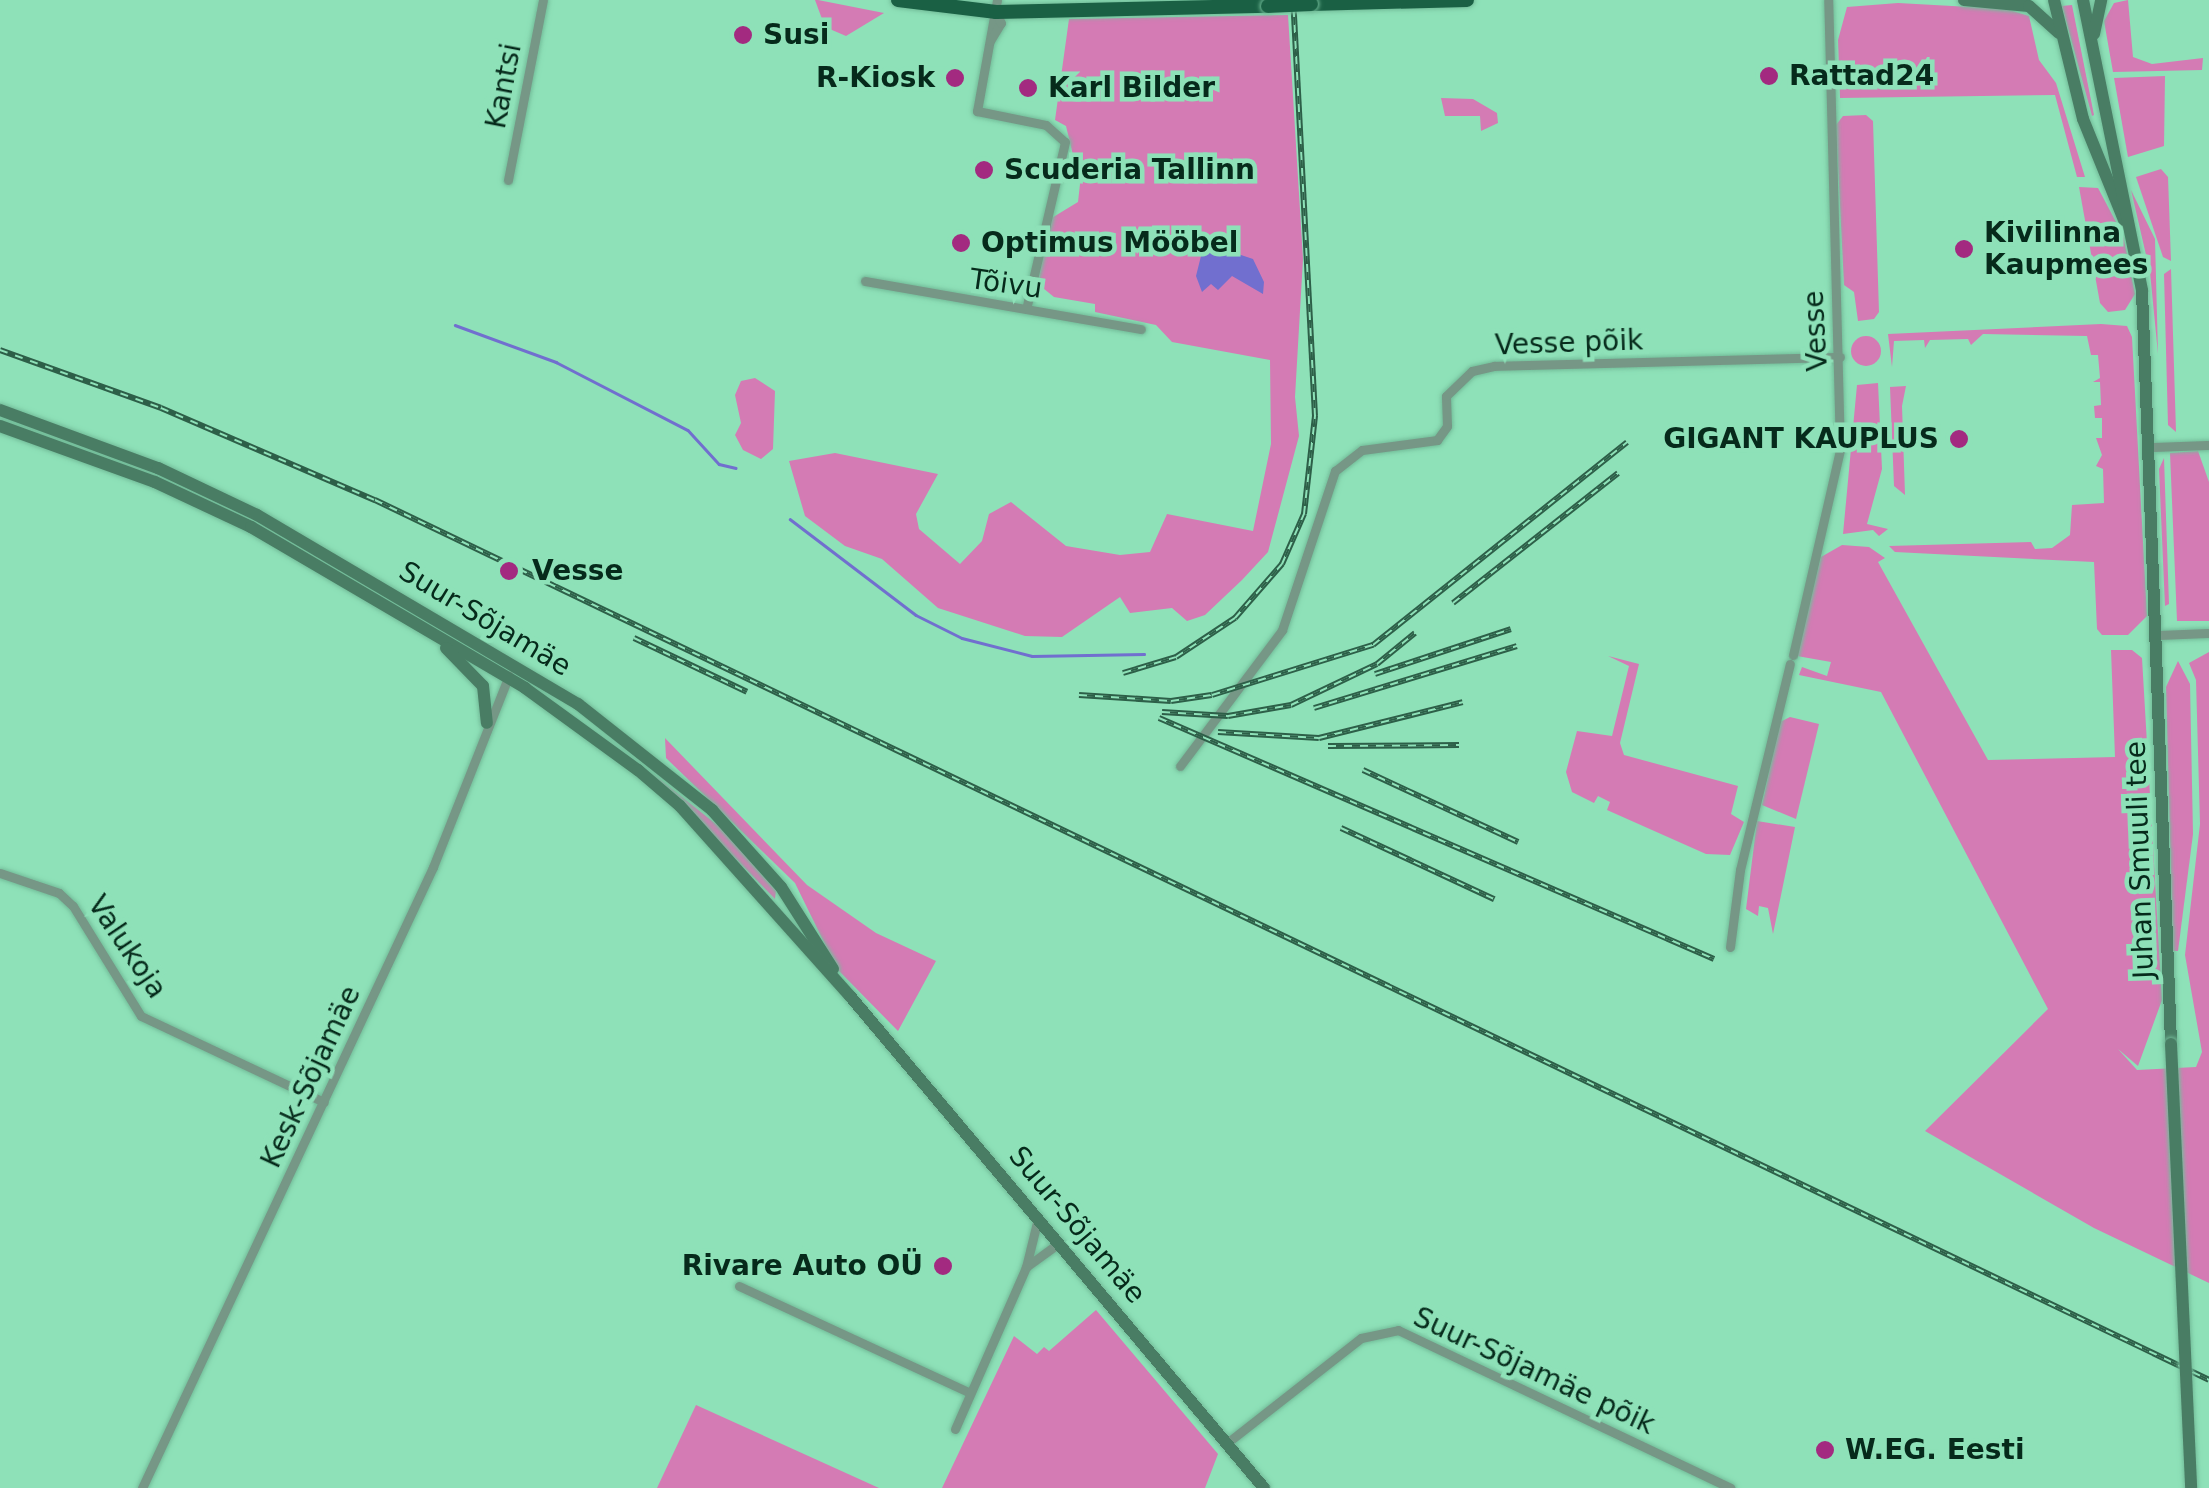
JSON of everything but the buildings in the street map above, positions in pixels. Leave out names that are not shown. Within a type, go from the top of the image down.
[{"type":"highway","points":[[898,0],[996,6],[1268,6],[1467,0]]},
{"type":"main road","points":[[1964,0],[2029,6],[2058,28],[2063,44]]},
{"type":"main road","name":"Juhan Smuuli tee","points":[[2054,0],[2102,177],[2130,231]]},
{"type":"main road","name":"Juhan Smuuli tee","points":[[2083,0],[2142,291],[2191,1488]]},
{"type":"main road","points":[[2094,62],[2102,0]]},
{"type":"main road","name":"Suur-Sõjamäe","points":[[0,410],[158,468],[258,515],[578,704],[712,810],[790,901],[850,996]]},
{"type":"main road","name":"Suur-Sõjamäe","points":[[0,426],[156,482],[252,527],[508,678],[608,746],[680,806],[850,996],[1264,1488]]},
{"type":"main road","points":[[435,635],[482,686],[487,723]]},
{"type":"main road","points":[[775,914],[790,901]]},
{"type":"street","name":"Kantsi","points":[[508,180],[543,0]]},
{"type":"street","name":"Vesse","points":[[1730,947],[1740,870],[1840,450],[1828,0]]},
{"type":"street","points":[[996,6],[986,31],[990,41],[977,111],[1059,133],[1065,152],[1047,200],[1026,308]]},
{"type":"street","name":"Tõivu","points":[[864,280],[1141,329]]},
{"type":"street","name":"Vesse põik","points":[[1180,766],[1282,630],[1335,472],[1362,450],[1424,447],[1436,440],[1446,426],[1446,396],[1472,372],[1494,366],[1840,357]]},
{"type":"street","points":[[2150,448],[2209,445]]},
{"type":"street","points":[[2157,634],[2209,633]]},
{"type":"street","name":"Kesk-Sõjamäe","points":[[142,1488],[433,867],[514,663]]},
{"type":"street","name":"Valukoja","points":[[0,872],[60,894],[74,906],[141,1016],[324,1102]]},
{"type":"street","points":[[955,1428],[1026,1268],[1038,1218]]},
{"type":"street","points":[[1026,1268],[1059,1244]]},
{"type":"street","points":[[738,1286],[971,1392]]},
{"type":"street","name":"Suur-Sõjamäe põik","points":[[1227,1444],[1360,1338],[1398,1330],[1730,1488]]},
{"type":"shaded area","points":[[815,0],[884,13],[846,36],[825,27]]},
{"type":"shaded area","points":[[2128,0],[2133,57],[2152,64],[2203,58],[2202,70],[2113,72],[2104,21],[2114,3]]},
{"type":"shaded area","points":[[1898,3],[2006,9],[2029,16],[2039,60],[2056,83],[2085,177],[2077,177],[2055,95],[1840,98],[1838,40],[1847,7]]},
{"type":"shaded area","points":[[2072,5],[2094,115],[2092,116],[2062,6]]},
{"type":"shaded area","points":[[1288,15],[1303,259],[1295,397],[1299,436],[1268,552],[1242,580],[1205,615],[1187,621],[1172,608],[1130,613],[1120,597],[1062,637],[1025,636],[938,608],[882,559],[845,546],[805,516],[789,461],[835,453],[938,474],[916,514],[919,529],[960,564],[982,541],[989,514],[1011,502],[1066,546],[1120,555],[1150,552],[1167,514],[1253,531],[1271,444],[1270,360],[1172,342],[1156,325],[1095,312],[1095,304],[1054,297],[1038,284],[1050,219],[1078,202],[1080,184],[1066,126],[1055,120],[1069,19]]},
{"type":"shaded area","points":[[2165,76],[2164,146],[2128,157],[2114,78]]},
{"type":"shaded area","points":[[1441,98],[1473,99],[1497,113],[1498,123],[1481,131],[1480,116],[1445,116]]},
{"type":"shaded area","points":[[1866,115],[1873,121],[1879,312],[1874,319],[1858,321],[1854,292],[1844,285],[1836,125],[1843,116]]},
{"type":"shaded area","points":[[2161,169],[2168,177],[2171,261],[2163,257],[2136,177]]},
{"type":"shaded area","points":[[2079,187],[2098,188],[2123,235],[2135,294],[2125,310],[2108,312],[2100,303]]},
{"type":"shaded area","points":[[2131,190],[2155,239],[2158,354],[2150,272]]},
{"type":"shaded area","points":[[1220,248],[1253,259],[1264,282],[1263,294],[1232,276],[1218,290],[1211,284],[1202,292],[1196,276],[1202,252]]},
{"type":"shaded area","points":[[2171,269],[2176,432],[2168,425],[2164,274]]},
{"type":"shaded area","points":[[2127,326],[2132,337],[2147,616],[2128,635],[2102,635],[2097,629],[2094,562],[1895,552],[1889,546],[2031,542],[2035,549],[2052,548],[2070,535],[2072,505],[2104,503],[2103,469],[2096,466],[2102,455],[2096,438],[2102,438],[2102,418],[2095,418],[2094,406],[2101,405],[2100,382],[2093,382],[2100,378],[2098,355],[2091,355],[2087,336],[1983,334],[1971,345],[1968,339],[1930,340],[1925,348],[1924,340],[1894,341],[1892,367],[1888,334]]},
{"type":"shaded area","points":[[1866,336],[1880,345],[1881,351],[1872,365],[1866,366],[1852,357],[1851,351],[1860,337]]},
{"type":"shaded area","points":[[755,378],[775,391],[773,449],[761,459],[743,450],[735,435],[741,423],[735,395],[741,381]]},
{"type":"shaded area","points":[[1878,383],[1882,469],[1867,524],[1888,529],[1879,536],[1873,530],[1843,534],[1857,385]]},
{"type":"shaded area","points":[[1906,386],[1902,406],[1905,495],[1894,486],[1890,387]]},
{"type":"shaded area","points":[[2198,451],[2209,482],[2209,621],[2177,621],[2170,453]]},
{"type":"shaded area","points":[[2164,458],[2169,604],[2165,606],[2159,469]]},
{"type":"shaded area","points":[[1842,545],[1869,547],[1885,558],[1878,562],[1988,760],[2115,757],[2111,650],[2132,650],[2142,658],[2162,1000],[2138,1066],[2118,1049],[2137,1070],[2196,1067],[2202,1052],[2185,955],[2200,824],[2196,680],[2189,663],[2209,652],[2209,1283],[2094,1228],[1925,1131],[2048,1009],[1881,692],[1799,675],[1802,667],[1827,676],[1831,662],[1797,656],[1821,557]]},
{"type":"shaded area","points":[[1608,656],[1639,664],[1620,743],[1624,755],[1738,786],[1731,814],[1744,822],[1730,855],[1706,854],[1607,810],[1610,802],[1598,796],[1594,803],[1572,792],[1566,772],[1577,731],[1612,736],[1629,666]]},
{"type":"shaded area","points":[[2178,661],[2190,684],[2193,834],[2178,951],[2173,951],[2166,687]]},
{"type":"shaded area","points":[[1790,717],[1819,724],[1796,819],[1762,805],[1780,722]]},
{"type":"shaded area","points":[[665,738],[807,885],[876,933],[936,961],[898,1031],[837,969],[795,883],[666,758]]},
{"type":"shaded area","points":[[652,773],[721,828],[776,891],[775,899]]},
{"type":"shaded area","points":[[1757,821],[1795,827],[1773,934],[1768,908],[1759,906],[1758,916],[1746,909]]},
{"type":"shaded area","points":[[1096,1310],[1218,1454],[1205,1488],[942,1488],[1014,1336],[1037,1354],[1044,1347],[1049,1351]]},
{"type":"shaded area","points":[[696,1405],[879,1488],[657,1488]]},
{"type":"waterway","points":[[455,325],[556,362],[688,430],[719,464],[736,468]]},
{"type":"waterway","points":[[790,519],[916,615],[962,638],[1032,656],[1144,654]]},
{"type":"railway","points":[[1123,673],[1176,657],[1235,618],[1282,564],[1304,514],[1315,416],[1293,0]]},
{"type":"railway","points":[[0,350],[161,408],[375,500],[2209,1380]]},
{"type":"railway","points":[[1079,695],[1171,701],[1212,695],[1373,645],[1627,442]]},
{"type":"railway","points":[[1453,603],[1618,473]]},
{"type":"railway","points":[[1375,674],[1511,629]]},
{"type":"railway","points":[[1162,712],[1228,716],[1291,705],[1377,664],[1415,633]]},
{"type":"railway","points":[[634,638],[747,692]]},
{"type":"railway","points":[[1314,708],[1517,646]]},
{"type":"railway","points":[[1218,732],[1319,738],[1463,702]]},
{"type":"railway","points":[[1159,718],[1714,959]]},
{"type":"railway","points":[[1328,746],[1459,745]]},
{"type":"railway","points":[[1363,770],[1518,842]]},
{"type":"railway","points":[[1341,828],[1494,899]]},
{"type":"place","name":"Susi","points":[[743,35]]},
{"type":"place","name":"Rattad24","points":[[1769,76]]},
{"type":"place","name":"R-Kiosk","points":[[955,78]]},
{"type":"place","name":"Karl Bilder","points":[[1028,88]]},
{"type":"place","name":"Scuderia Tallinn","points":[[984,170]]},
{"type":"place","name":"Optimus Mööbel","points":[[961,243]]},
{"type":"place","name":"Kivilinna Kaupmees","points":[[1964,249]]},
{"type":"place","name":"GIGANT KAUPLUS","points":[[1959,439]]},
{"type":"place","name":"Vesse","points":[[509,571]]},
{"type":"place","name":"Rivare Auto OÜ","points":[[943,1266]]},
{"type":"place","name":"W.EG. Eesti","points":[[1825,1450]]}]
